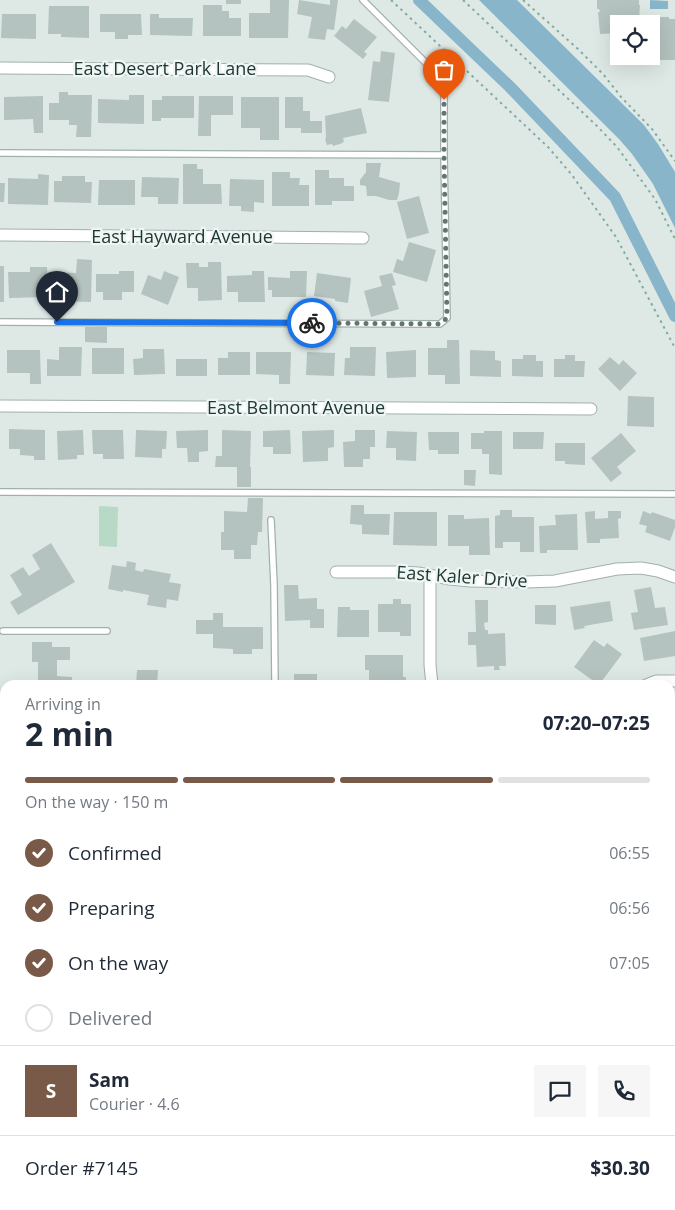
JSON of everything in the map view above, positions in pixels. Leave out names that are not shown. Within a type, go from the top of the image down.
[{"type":"street","name":"East Desert Park Lane","points":[[0,68],[308,70],[329,77]]},
{"type":"street","name":"East Hayward Avenue","points":[[0,235],[363,238]]},
{"type":"street","name":"East Belmont Avenue","points":[[0,406],[591,409]]},
{"type":"street","name":"East Kaler Drive","points":[[336,572],[399,572],[470,581],[526,582],[555,581],[617,569],[641,568],[675,577]]},
{"type":"street","points":[[430,576],[432,680]]},
{"type":"lane","points":[[0,322],[440,324],[447,318],[444,81],[363,0]]},
{"type":"lane","points":[[0,153],[444,155]]},
{"type":"lane","points":[[0,492],[675,494]]},
{"type":"lane","points":[[270,520],[274,585],[275,680]]},
{"type":"lane","points":[[3,631],[107,631]]},
{"type":"path","points":[[391,0],[548,147],[572,175],[616,237],[675,348]]},
{"type":"path","points":[[463,0],[617,147],[655,199],[675,239]]},
{"type":"path","points":[[523,0],[603,74],[622,98],[652,130],[675,162]]},
{"type":"green space","points":[[99,506],[118,507],[117,547],[99,546]]},
{"type":"water","points":[[479,0],[517,0],[644,125],[675,172],[675,228],[653,184],[632,154]]},
{"type":"water","points":[[650,0],[668,1],[668,9],[650,9]]},
{"type":"building","points":[[226,0],[241,0],[241,4],[226,4]]},
{"type":"building","points":[[270,0],[289,0],[288,38],[249,38],[249,13],[270,13]]},
{"type":"building","points":[[299,0],[330,5],[330,0],[338,0],[334,30],[327,29],[325,40],[308,38],[312,17],[297,14]]},
{"type":"building","points":[[597,0],[639,0],[640,5],[639,15],[610,15],[610,33],[600,34],[598,12],[600,12],[597,9]]},
{"type":"building","points":[[203,5],[222,5],[222,11],[229,11],[229,18],[241,18],[241,36],[203,36]]},
{"type":"building","points":[[49,6],[89,6],[89,38],[61,37],[61,34],[48,34]]},
{"type":"building","points":[[2,14],[36,14],[36,39],[1,38]]},
{"type":"building","points":[[100,14],[141,14],[142,35],[128,35],[128,39],[115,39],[115,32],[100,32]]},
{"type":"building","points":[[150,14],[159,14],[159,18],[193,18],[192,36],[150,35]]},
{"type":"building","points":[[660,17],[675,19],[675,60],[660,60]]},
{"type":"building","points":[[354,19],[377,37],[364,52],[367,54],[363,59],[334,36],[342,26],[346,29]]},
{"type":"building","points":[[381,51],[395,53],[389,102],[368,100],[373,61],[380,62]]},
{"type":"building","points":[[59,92],[68,92],[68,95],[92,95],[91,137],[76,137],[77,125],[69,125],[69,120],[49,120],[49,103],[59,103]]},
{"type":"building","points":[[129,95],[144,95],[144,124],[98,123],[98,99],[129,100]]},
{"type":"building","points":[[43,96],[43,133],[34,133],[33,119],[4,120],[4,97]]},
{"type":"building","points":[[162,96],[194,96],[194,118],[161,118],[161,121],[152,121],[152,100],[162,100]]},
{"type":"building","points":[[199,96],[233,96],[233,115],[211,115],[211,136],[198,136]]},
{"type":"building","points":[[241,97],[279,97],[279,140],[260,140],[260,128],[241,128]]},
{"type":"building","points":[[285,97],[303,97],[303,111],[310,111],[310,121],[322,121],[322,133],[301,133],[301,128],[285,128]]},
{"type":"building","points":[[361,108],[367,133],[343,138],[343,143],[333,146],[332,144],[327,145],[325,139],[325,116]]},
{"type":"building","points":[[366,163],[381,163],[379,177],[400,183],[397,200],[367,196],[366,186],[360,185],[360,180],[366,172]]},
{"type":"building","points":[[183,164],[197,164],[197,169],[203,169],[203,184],[221,184],[222,204],[183,204]]},
{"type":"building","points":[[315,170],[329,170],[329,178],[344,178],[344,186],[354,186],[354,201],[332,201],[332,205],[315,205]]},
{"type":"building","points":[[272,172],[290,172],[290,178],[300,178],[299,185],[309,185],[309,206],[272,206]]},
{"type":"building","points":[[38,174],[49,175],[48,205],[8,204],[8,178],[38,179]]},
{"type":"building","points":[[62,176],[85,176],[85,182],[92,182],[91,203],[54,202],[54,181],[62,181]]},
{"type":"building","points":[[142,177],[179,178],[178,204],[158,204],[158,197],[141,197]]},
{"type":"building","points":[[230,179],[264,180],[264,203],[254,202],[254,212],[241,211],[241,206],[229,206]]},
{"type":"building","points":[[99,180],[135,180],[135,205],[98,205]]},
{"type":"building","points":[[0,183],[5,183],[4,202],[0,202]]},
{"type":"building","points":[[419,196],[429,233],[407,239],[397,202]]},
{"type":"building","points":[[409,242],[436,250],[427,282],[393,272],[397,259],[403,261]]},
{"type":"building","points":[[77,259],[92,260],[91,302],[53,301],[54,272],[76,273]]},
{"type":"building","points":[[208,262],[221,262],[222,300],[198,301],[198,288],[187,288],[186,263],[199,263],[199,267],[208,267]]},
{"type":"building","points":[[0,266],[4,266],[4,302],[0,302]]},
{"type":"building","points":[[30,267],[47,267],[48,297],[9,298],[8,272],[30,272]]},
{"type":"building","points":[[119,271],[134,271],[134,292],[122,292],[122,300],[103,300],[103,292],[96,292],[96,274],[119,274]]},
{"type":"building","points":[[164,271],[179,277],[168,305],[141,294],[148,275],[161,280]]},
{"type":"building","points":[[252,271],[264,271],[265,302],[238,302],[238,292],[227,292],[227,276],[252,275]]},
{"type":"building","points":[[290,271],[307,271],[306,297],[272,297],[272,290],[268,290],[268,277],[290,278]]},
{"type":"building","points":[[317,273],[351,278],[348,303],[314,296]]},
{"type":"building","points":[[392,273],[396,285],[392,286],[399,309],[371,317],[364,291],[382,286],[379,276]]},
{"type":"building","points":[[85,327],[107,327],[107,343],[85,342]]},
{"type":"building","points":[[447,340],[459,340],[460,384],[445,384],[445,375],[428,375],[428,348],[447,348]]},
{"type":"building","points":[[59,347],[82,347],[81,376],[47,376],[47,359],[59,360]]},
{"type":"building","points":[[350,347],[376,347],[375,376],[344,375],[345,358],[350,358]]},
{"type":"building","points":[[92,348],[124,348],[124,374],[92,374]]},
{"type":"building","points":[[143,349],[164,349],[165,374],[134,375],[133,359],[143,358]]},
{"type":"building","points":[[7,350],[40,350],[41,384],[30,384],[30,373],[7,373]]},
{"type":"building","points":[[416,350],[416,377],[387,378],[386,352]]},
{"type":"building","points":[[470,350],[495,351],[495,360],[501,361],[501,377],[470,376]]},
{"type":"building","points":[[228,352],[250,352],[250,375],[218,375],[218,358],[228,358]]},
{"type":"building","points":[[256,352],[291,352],[290,384],[279,384],[279,375],[256,374]]},
{"type":"building","points":[[307,352],[335,353],[334,376],[306,375]]},
{"type":"building","points":[[523,355],[536,355],[536,361],[543,361],[543,377],[512,376],[512,359],[523,359]]},
{"type":"building","points":[[565,355],[575,355],[575,361],[585,361],[584,377],[554,377],[554,359],[565,359]]},
{"type":"building","points":[[610,357],[619,365],[623,360],[637,373],[620,391],[598,369]]},
{"type":"building","points":[[176,359],[207,359],[207,376],[176,376]]},
{"type":"building","points":[[628,396],[654,397],[654,427],[627,426]]},
{"type":"building","points":[[9,429],[45,430],[45,460],[34,460],[34,456],[20,455],[20,449],[9,449]]},
{"type":"building","points":[[83,430],[84,455],[77,455],[77,459],[58,460],[57,431]]},
{"type":"building","points":[[92,430],[123,430],[124,459],[103,459],[103,454],[93,454]]},
{"type":"building","points":[[136,430],[167,431],[166,449],[162,449],[162,458],[135,457]]},
{"type":"building","points":[[208,430],[208,451],[199,452],[199,462],[188,462],[187,448],[177,448],[176,431]]},
{"type":"building","points":[[222,430],[251,431],[251,487],[237,487],[237,467],[215,467],[216,456],[222,456]]},
{"type":"building","points":[[290,430],[291,454],[273,454],[273,447],[263,447],[263,431]]},
{"type":"building","points":[[334,430],[334,447],[328,448],[328,461],[303,462],[302,431]]},
{"type":"building","points":[[355,430],[375,430],[375,447],[370,447],[370,459],[363,459],[363,467],[344,467],[343,442],[355,441]]},
{"type":"building","points":[[387,431],[417,432],[416,461],[396,460],[396,448],[386,448]]},
{"type":"building","points":[[484,431],[502,431],[502,475],[489,474],[489,454],[482,454],[482,449],[471,449],[471,433],[484,433]]},
{"type":"building","points":[[428,432],[459,432],[459,454],[438,454],[438,450],[429,450]]},
{"type":"building","points":[[513,432],[544,432],[543,449],[513,449]]},
{"type":"building","points":[[621,433],[636,451],[617,467],[622,473],[611,482],[591,458]]},
{"type":"building","points":[[555,443],[585,443],[585,465],[565,464],[565,461],[555,461]]},
{"type":"building","points":[[464,470],[476,470],[475,486],[464,485]]},
{"type":"building","points":[[248,498],[263,498],[262,532],[258,532],[257,545],[251,545],[251,559],[234,559],[234,550],[221,550],[221,532],[224,532],[224,511],[247,512]]},
{"type":"building","points":[[351,505],[364,505],[364,514],[390,514],[389,535],[362,534],[362,525],[350,524]]},
{"type":"building","points":[[500,510],[512,510],[512,517],[534,517],[534,552],[520,552],[520,542],[503,542],[503,548],[495,548],[495,516],[500,515]]},
{"type":"building","points":[[595,511],[595,519],[608,518],[608,511],[621,511],[621,518],[618,519],[619,538],[600,539],[600,543],[587,543],[585,512]]},
{"type":"building","points":[[643,511],[675,520],[675,527],[670,541],[645,532],[647,526],[639,524]]},
{"type":"building","points":[[394,512],[437,512],[437,546],[393,545]]},
{"type":"building","points":[[577,514],[578,550],[547,550],[547,553],[540,553],[539,526],[556,525],[555,515]]},
{"type":"building","points":[[448,515],[464,515],[464,519],[489,518],[490,555],[469,555],[469,546],[448,546]]},
{"type":"building","points":[[51,543],[75,582],[18,615],[10,602],[22,595],[10,575],[23,567],[29,576],[40,569],[32,555]]},
{"type":"building","points":[[127,561],[136,563],[135,570],[143,572],[144,569],[171,574],[169,582],[181,584],[178,601],[167,599],[166,608],[147,605],[149,595],[108,589],[112,565],[126,567]]},
{"type":"building","points":[[284,585],[298,585],[299,599],[317,598],[317,609],[324,609],[324,628],[310,628],[310,620],[285,621]]},
{"type":"building","points":[[651,587],[655,608],[665,607],[668,625],[634,630],[631,613],[638,612],[634,590]]},
{"type":"building","points":[[393,599],[401,599],[401,604],[411,604],[411,636],[400,636],[400,632],[378,632],[378,604],[393,604]]},
{"type":"building","points":[[475,600],[488,600],[488,622],[484,623],[488,634],[505,633],[506,666],[499,666],[500,670],[494,670],[494,666],[477,667],[476,645],[468,645],[468,632],[476,632]]},
{"type":"building","points":[[610,601],[613,621],[584,626],[585,628],[574,630],[570,607]]},
{"type":"building","points":[[535,605],[556,605],[556,625],[535,624]]},
{"type":"building","points":[[338,607],[350,607],[350,610],[369,610],[369,637],[337,637]]},
{"type":"building","points":[[213,613],[223,613],[223,627],[263,627],[263,649],[252,649],[252,654],[233,654],[233,649],[213,648],[213,634],[196,634],[196,620],[213,620]]},
{"type":"building","points":[[675,631],[675,656],[644,661],[640,638]]},
{"type":"building","points":[[594,640],[604,647],[607,643],[622,654],[603,680],[592,680],[574,667]]},
{"type":"building","points":[[32,642],[52,642],[52,647],[70,647],[70,660],[57,660],[57,676],[72,677],[72,680],[38,680],[38,662],[32,662]]},
{"type":"building","points":[[365,655],[403,655],[403,677],[406,677],[406,680],[369,680],[369,670],[365,670]]},
{"type":"building","points":[[137,670],[158,670],[157,680],[136,680]]},
{"type":"building","points":[[294,674],[317,674],[317,680],[294,680]]},
{"type":"waterway","points":[[419,0],[510,87],[615,197],[675,316]]},
{"type":"way so far","points":[[312,323],[440,324],[447,318],[444,100]]},
{"type":"route","points":[[57,322],[312,323]]}]
